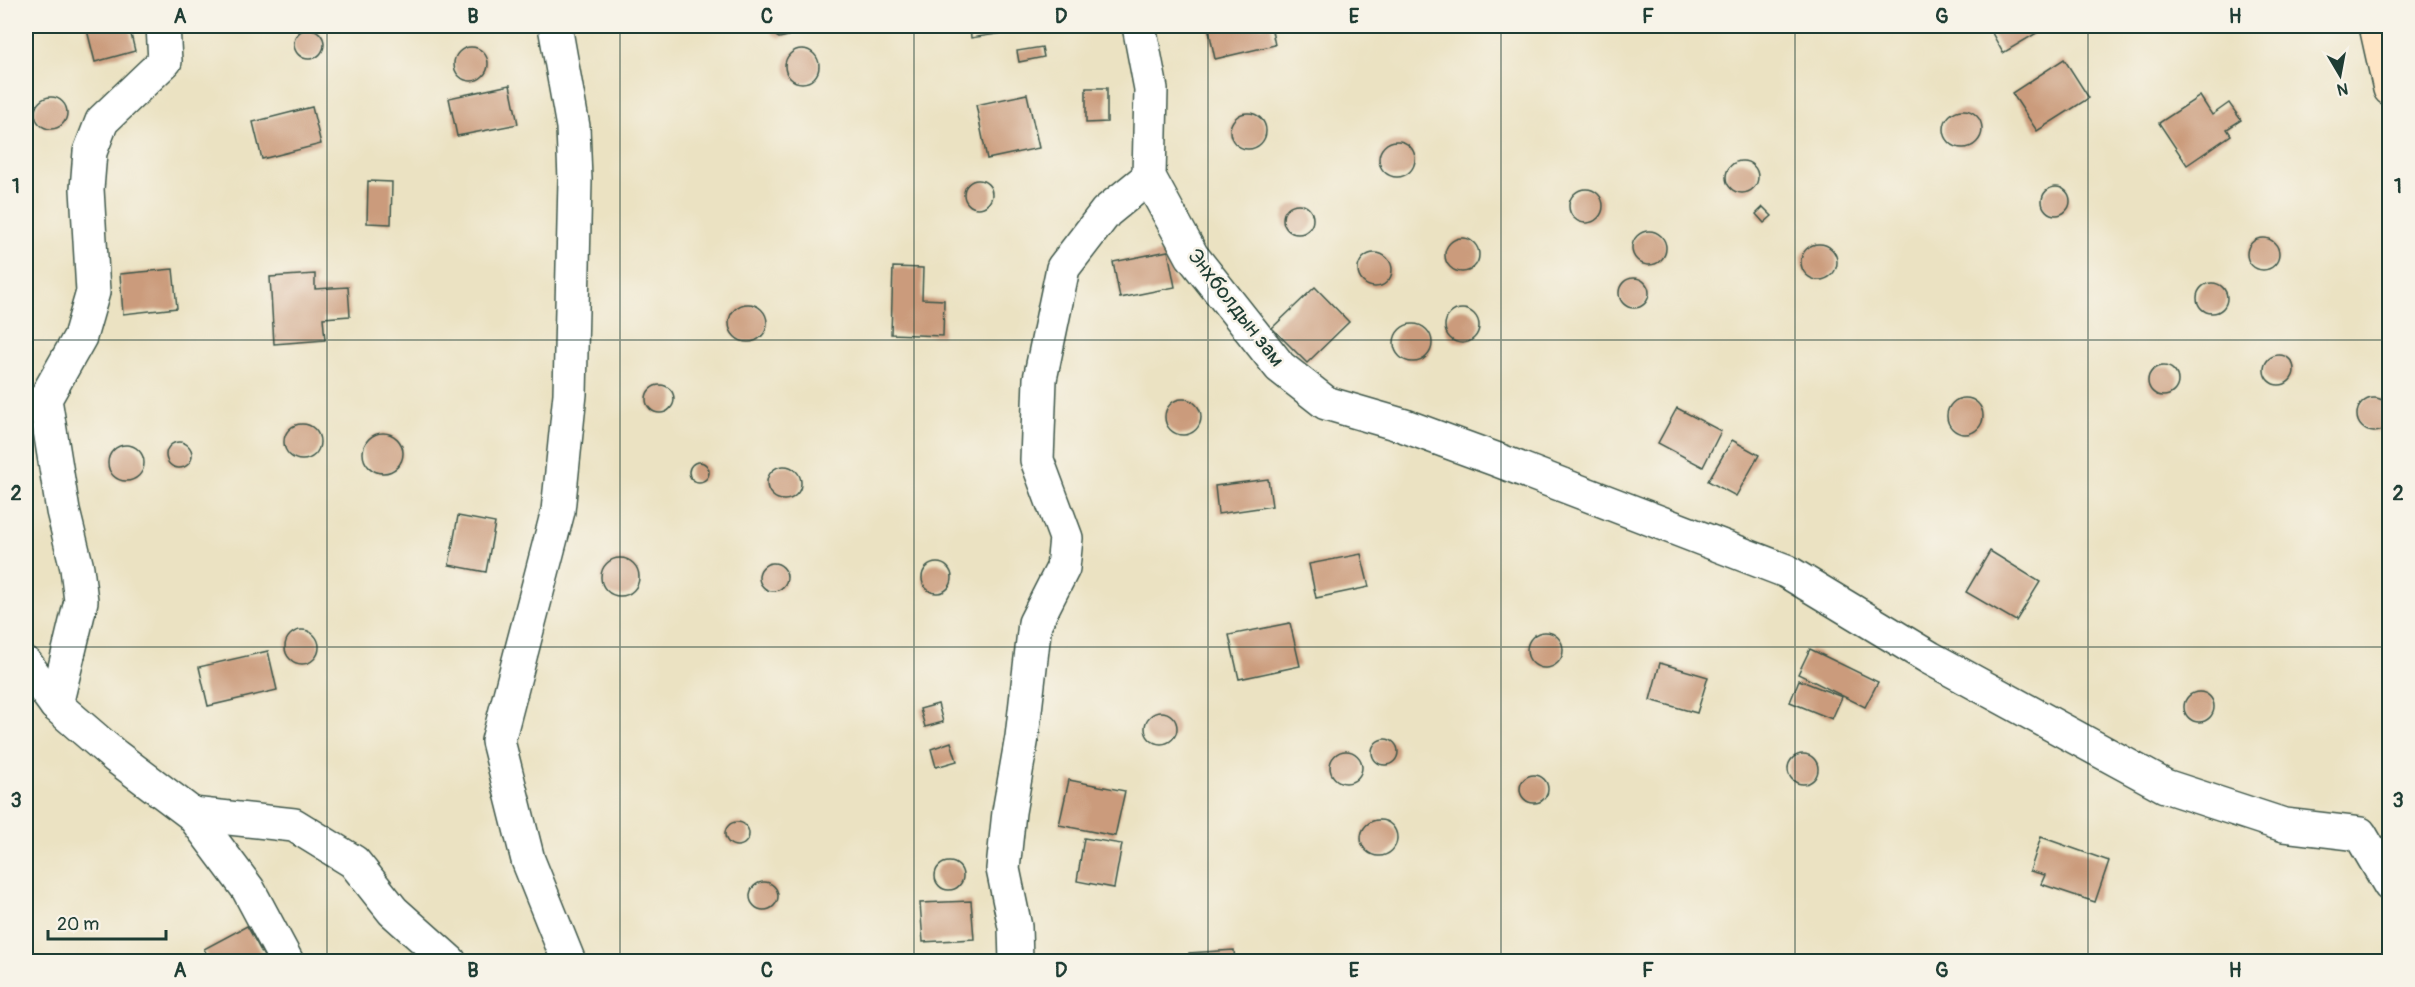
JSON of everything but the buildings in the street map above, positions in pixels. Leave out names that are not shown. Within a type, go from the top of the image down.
[{"type":"street","points":[[56,705],[81,601],[77,568],[63,512],[45,399],[80,337],[93,292],[87,189],[90,153],[102,121],[165,61],[163,26]]},
{"type":"street","points":[[555,26],[574,138],[570,394],[558,511],[498,741],[528,860],[569,962]]},
{"type":"street","name":"Энхболдын зам","points":[[1139,26],[1151,89],[1149,177],[1192,256],[1281,367],[1326,403],[1405,426],[1786,571],[1930,658],[2165,786],[2284,825],[2360,834],[2390,885]]},
{"type":"street","points":[[2382,35],[2390,89]]},
{"type":"street","points":[[1016,962],[1015,927],[1003,868],[1009,812],[1022,737],[1035,623],[1063,568],[1066,538],[1037,460],[1040,379],[1064,268],[1106,212],[1149,177]]},
{"type":"street","points":[[26,664],[56,705],[114,756],[192,814],[248,889],[287,962]]},
{"type":"street","points":[[192,814],[294,825],[354,862],[393,911],[450,962]]}]
